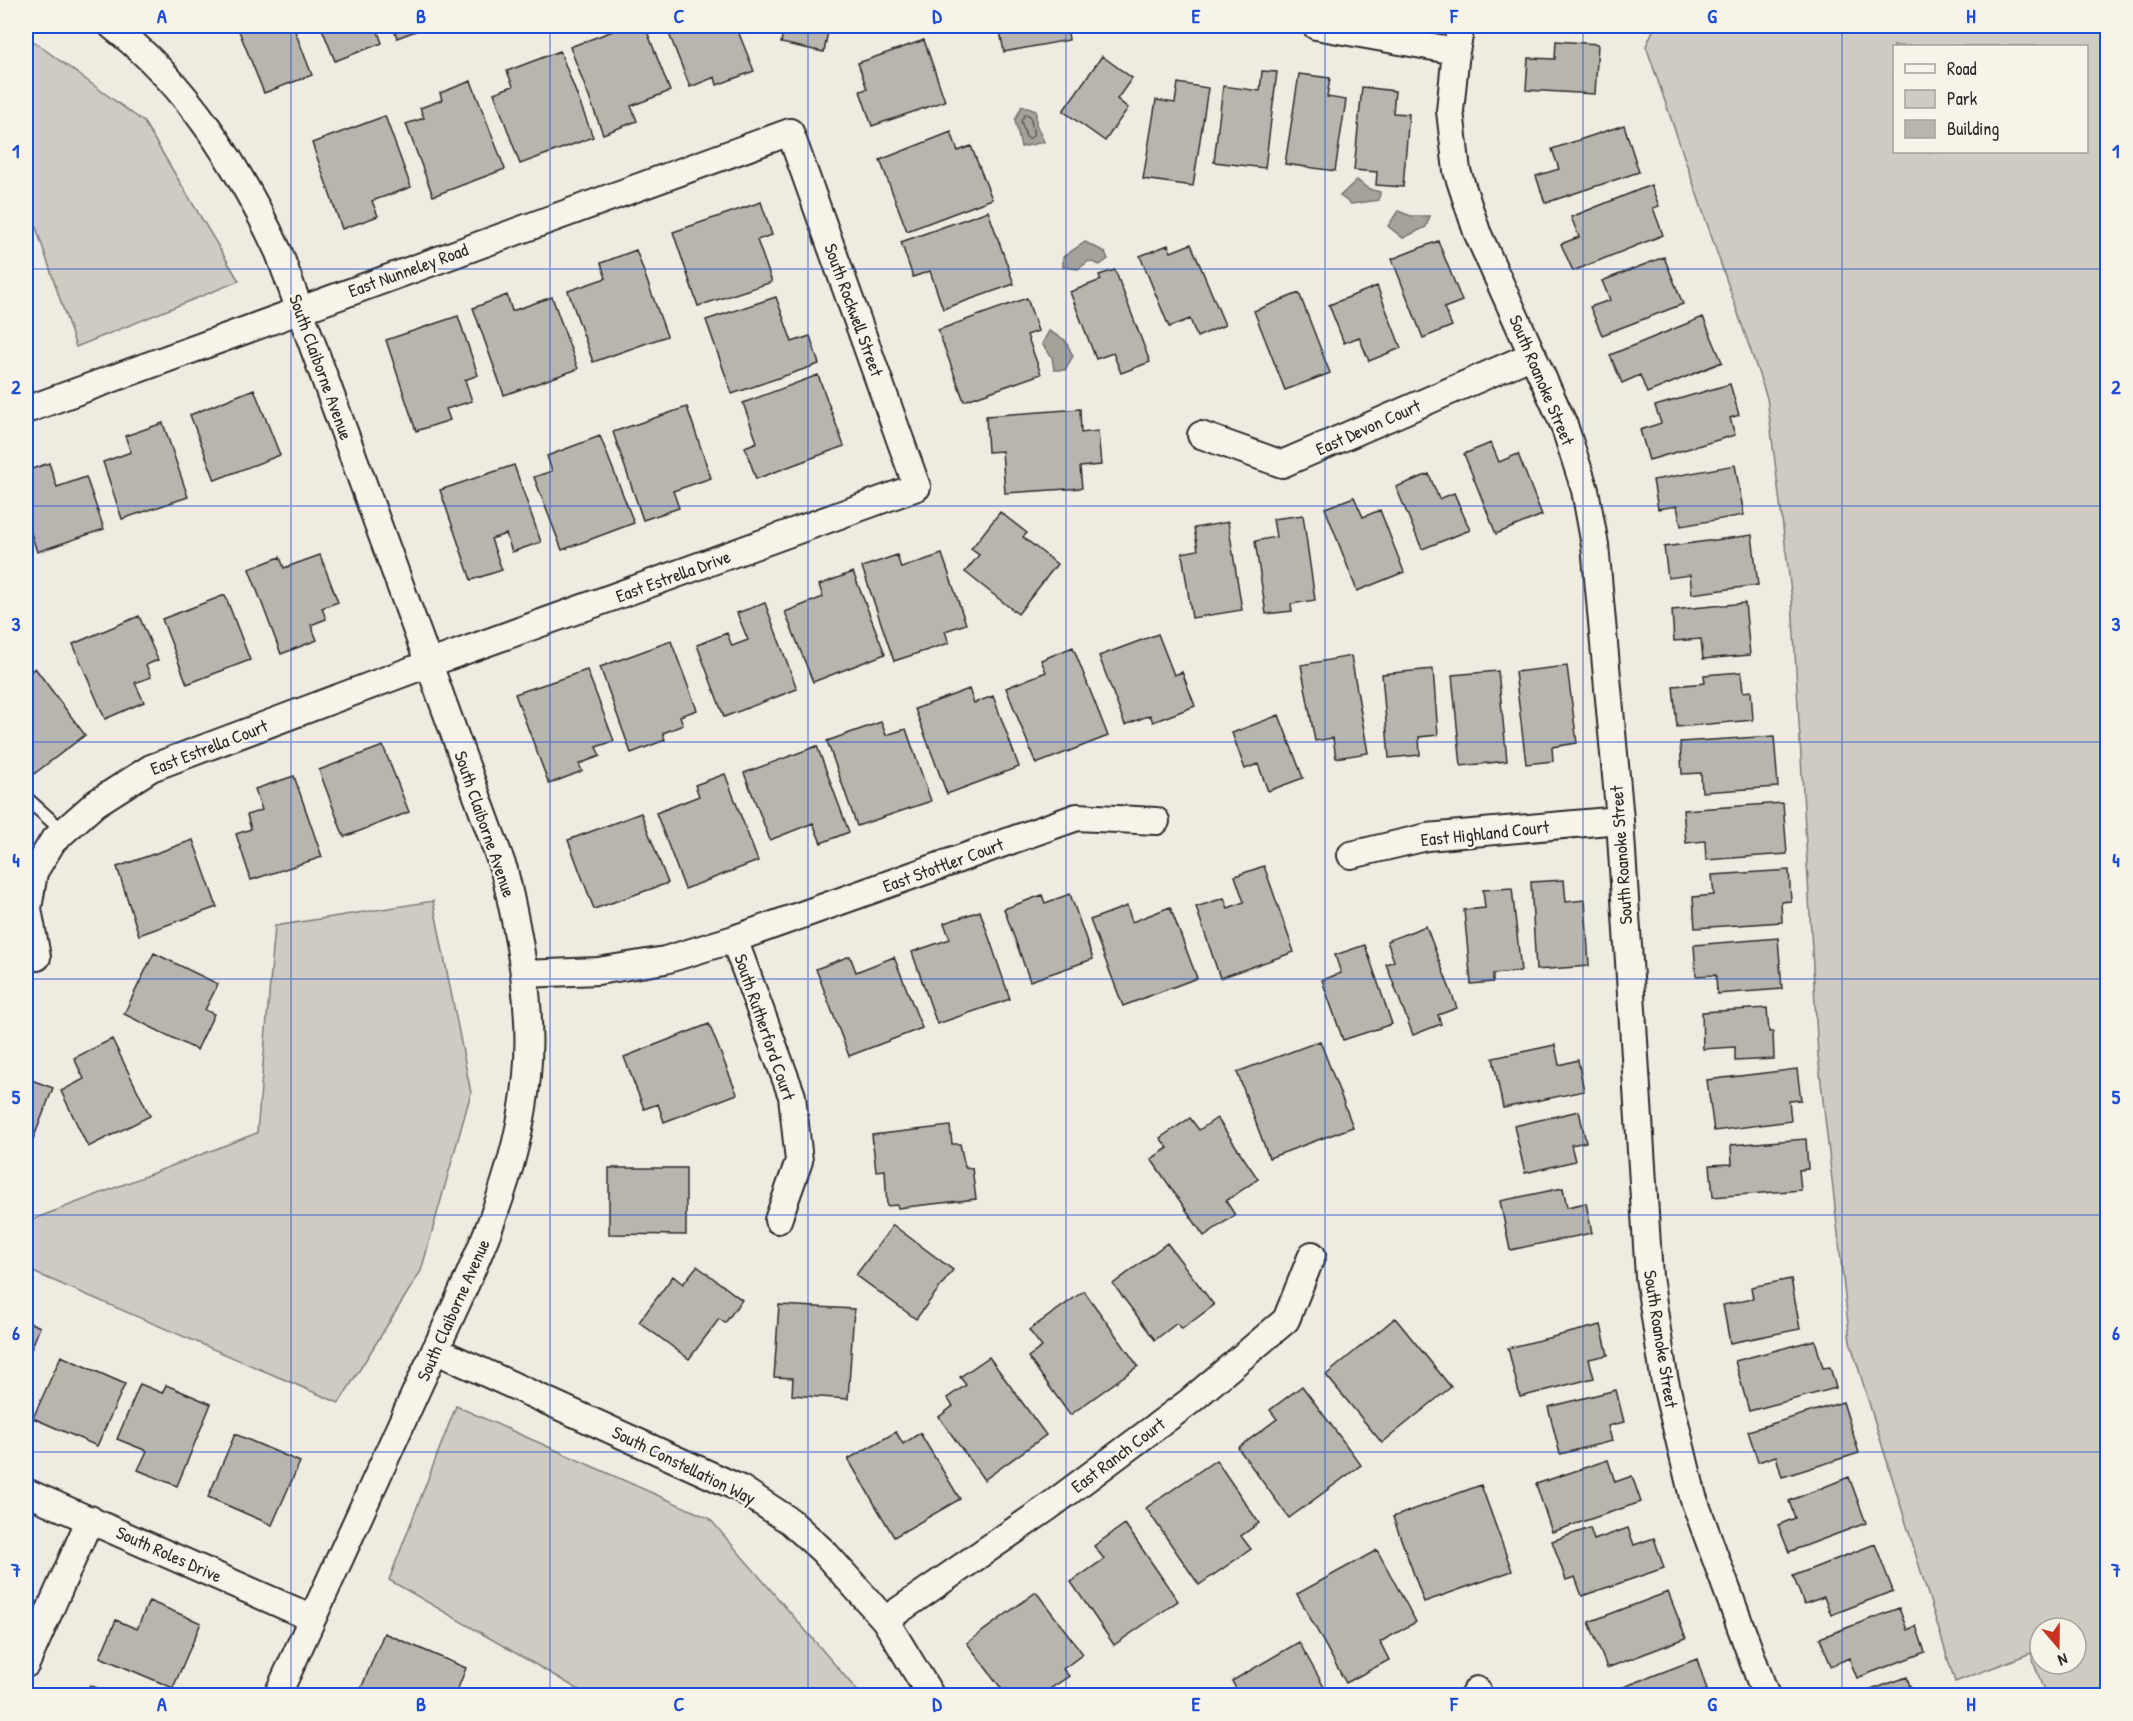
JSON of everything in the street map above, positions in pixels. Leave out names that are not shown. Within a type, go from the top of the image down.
[{"type":"street","name":"South Claiborne Avenue","points":[[112,26],[143,34],[186,99],[220,143],[254,200],[300,309],[504,870],[524,974],[528,1028],[527,1076],[518,1138],[487,1233],[277,1695]]},
{"type":"street","points":[[1316,26],[1456,51]]},
{"type":"street","name":"South Roanoke Street","points":[[1461,26],[1450,111],[1458,171],[1477,232],[1564,425],[1585,490],[1595,545],[1620,820],[1649,1277],[1664,1377],[1693,1497],[1766,1695]]},
{"type":"street","name":"East Nunneley Road","points":[[26,410],[790,132]]},
{"type":"street","name":"South Rockwell Street","points":[[790,132],[917,487]]},
{"type":"street","name":"East Devon Court","points":[[1201,435],[1282,464],[1533,355]]},
{"type":"street","name":"East Estrella Drive","points":[[429,664],[917,487]]},
{"type":"street","name":"East Estrella Court","points":[[37,957],[28,909],[34,872],[53,842],[96,803],[151,768],[429,664]]},
{"type":"street","name":"East Stottler Court","points":[[524,974],[598,971],[664,960],[734,939],[1077,817],[1156,821]]},
{"type":"street","name":"East Highland Court","points":[[1351,855],[1427,837],[1620,820]]},
{"type":"street","name":"South Rutherford Court","points":[[734,939],[792,1096],[799,1161],[778,1220]]},
{"type":"street","name":"East Ranch Court","points":[[885,1620],[1047,1508],[1180,1409],[1277,1328],[1286,1320],[1312,1255]]},
{"type":"street","name":"South Constellation Way","points":[[435,1350],[741,1489],[790,1521],[824,1552],[885,1620],[931,1695]]},
{"type":"street","name":"South Roles Drive","points":[[26,1491],[312,1618]]},
{"type":"street","points":[[26,1664],[90,1519]]},
{"type":"lane","points":[[26,798],[64,832]]},
{"type":"green space","points":[[1655,26],[2107,26],[2107,1695],[2045,1695],[2039,1676],[2088,1676],[2088,1616],[2028,1616],[2028,1654],[1955,1682],[1850,1341],[1818,1055],[1792,600],[1767,398],[1646,46]]},
{"type":"green space","points":[[26,36],[144,122],[239,281],[76,347],[34,221],[26,210]]},
{"type":"green space","points":[[433,901],[471,1093],[421,1271],[339,1403],[26,1269],[26,1222],[257,1133],[275,926]]},
{"type":"green space","points":[[456,1406],[709,1518],[861,1695],[588,1695],[389,1580]]},
{"type":"water","points":[[1022,106],[1036,111],[1036,124],[1044,142],[1021,147],[1015,120]]},
{"type":"water","points":[[1357,180],[1367,188],[1380,192],[1379,200],[1351,204],[1340,196]]},
{"type":"water","points":[[1398,211],[1411,216],[1430,216],[1426,227],[1403,238],[1388,226]]},
{"type":"water","points":[[1085,242],[1105,252],[1108,259],[1100,265],[1089,261],[1078,269],[1063,267],[1063,257]]},
{"type":"water","points":[[1049,331],[1065,340],[1073,356],[1065,370],[1054,370],[1052,357],[1042,344]]},
{"type":"building","points":[[237,26],[293,26],[312,75],[264,93]]},
{"type":"building","points":[[321,26],[376,26],[382,43],[335,61]]},
{"type":"building","points":[[393,26],[429,26],[397,38]]},
{"type":"building","points":[[626,26],[645,26],[670,91],[631,106],[637,121],[603,134],[570,47]]},
{"type":"building","points":[[666,26],[736,26],[754,71],[717,85],[715,77],[690,87]]},
{"type":"building","points":[[784,26],[829,26],[824,52],[781,43]]},
{"type":"building","points":[[999,26],[1067,26],[1069,40],[1004,52]]},
{"type":"building","points":[[924,40],[945,101],[872,126],[860,91],[867,89],[858,63]]},
{"type":"building","points":[[1556,41],[1598,44],[1595,94],[1526,90],[1528,58],[1555,59]]},
{"type":"building","points":[[560,51],[593,137],[520,164],[494,93],[513,86],[507,71]]},
{"type":"building","points":[[1102,56],[1132,78],[1117,99],[1128,108],[1105,141],[1063,111]]},
{"type":"building","points":[[1262,71],[1277,72],[1265,168],[1214,162],[1223,86],[1260,91]]},
{"type":"building","points":[[1299,74],[1330,78],[1327,97],[1346,100],[1335,171],[1285,164]]},
{"type":"building","points":[[471,81],[505,169],[433,196],[406,124],[424,118],[420,108],[442,100],[440,93]]},
{"type":"building","points":[[1178,83],[1208,88],[1193,186],[1143,179],[1156,100],[1175,103]]},
{"type":"building","points":[[1362,87],[1395,91],[1393,113],[1409,114],[1403,187],[1376,185],[1377,172],[1354,170]]},
{"type":"building","points":[[385,116],[411,187],[372,201],[378,216],[342,229],[312,143]]},
{"type":"building","points":[[1624,125],[1639,172],[1545,203],[1536,176],[1559,169],[1552,149]]},
{"type":"building","points":[[951,132],[958,151],[971,146],[992,199],[907,231],[880,160]]},
{"type":"building","points":[[1651,185],[1659,206],[1653,208],[1663,235],[1573,271],[1561,244],[1579,237],[1571,217]]},
{"type":"building","points":[[761,202],[772,235],[757,240],[772,282],[698,306],[673,232]]},
{"type":"building","points":[[988,211],[1014,284],[943,309],[930,271],[913,277],[901,242]]},
{"type":"building","points":[[1438,241],[1462,301],[1444,308],[1452,326],[1423,338],[1392,259]]},
{"type":"building","points":[[1191,244],[1225,325],[1197,337],[1190,319],[1169,327],[1140,256],[1168,245],[1171,252]]},
{"type":"building","points":[[636,250],[667,336],[593,362],[568,291],[606,278],[601,263]]},
{"type":"building","points":[[1664,257],[1683,304],[1602,335],[1590,307],[1610,300],[1602,281]]},
{"type":"building","points":[[1115,270],[1150,362],[1121,373],[1113,353],[1096,359],[1070,292],[1101,280],[1099,275]]},
{"type":"building","points":[[1377,286],[1401,348],[1369,361],[1359,337],[1344,343],[1329,305]]},
{"type":"building","points":[[1299,293],[1330,373],[1285,390],[1254,311]]},
{"type":"building","points":[[507,295],[512,311],[552,297],[578,369],[504,395],[473,308]]},
{"type":"building","points":[[776,297],[792,342],[810,336],[819,364],[732,394],[706,320]]},
{"type":"building","points":[[1027,298],[1038,331],[1027,335],[1041,374],[964,401],[938,330]]},
{"type":"building","points":[[458,316],[478,375],[465,380],[472,401],[446,409],[450,420],[416,431],[386,340]]},
{"type":"building","points":[[1703,317],[1722,362],[1647,393],[1640,375],[1622,383],[1610,355]]},
{"type":"building","points":[[818,375],[844,446],[756,479],[745,447],[757,442],[743,403]]},
{"type":"building","points":[[1730,384],[1739,415],[1730,418],[1735,435],[1649,460],[1640,430],[1661,423],[1655,406]]},
{"type":"building","points":[[254,389],[280,455],[215,480],[190,415]]},
{"type":"building","points":[[687,407],[711,478],[673,491],[679,508],[643,520],[613,432]]},
{"type":"building","points":[[1080,409],[1081,433],[1098,431],[1101,465],[1080,467],[1082,488],[1005,493],[1002,451],[988,452],[986,416]]},
{"type":"building","points":[[163,423],[188,497],[122,519],[103,462],[131,452],[125,436]]},
{"type":"building","points":[[600,436],[634,523],[562,550],[534,477],[552,471],[547,456]]},
{"type":"building","points":[[1491,443],[1499,462],[1518,454],[1542,515],[1496,534],[1464,454]]},
{"type":"building","points":[[49,463],[57,487],[86,477],[104,529],[37,552],[26,517],[26,471]]},
{"type":"building","points":[[514,465],[541,542],[512,552],[506,534],[491,539],[502,570],[471,580],[440,490]]},
{"type":"building","points":[[1735,465],[1744,515],[1681,526],[1677,506],[1658,509],[1653,480]]},
{"type":"building","points":[[1429,474],[1439,499],[1454,493],[1470,530],[1422,549],[1396,487]]},
{"type":"building","points":[[1354,497],[1363,517],[1380,510],[1404,572],[1357,591],[1325,508]]},
{"type":"building","points":[[1000,512],[1027,533],[1023,537],[1057,564],[1018,614],[965,572],[979,555],[971,549]]},
{"type":"building","points":[[1303,515],[1315,600],[1291,604],[1292,611],[1266,614],[1255,541],[1276,537],[1273,519]]},
{"type":"building","points":[[1228,522],[1242,610],[1192,618],[1182,553],[1198,550],[1194,528]]},
{"type":"building","points":[[1752,535],[1758,585],[1692,594],[1690,575],[1668,578],[1664,547]]},
{"type":"building","points":[[942,554],[966,624],[945,631],[949,643],[894,661],[862,567],[897,555],[901,568]]},
{"type":"building","points":[[320,555],[338,602],[322,608],[326,619],[311,625],[317,640],[281,654],[249,569],[280,557],[284,568]]},
{"type":"building","points":[[853,572],[885,654],[813,682],[785,612],[823,597],[819,585]]},
{"type":"building","points":[[225,595],[250,660],[187,684],[162,619]]},
{"type":"building","points":[[765,603],[797,689],[724,717],[697,645],[727,633],[732,646],[748,640],[737,613]]},
{"type":"building","points":[[1745,603],[1750,655],[1703,659],[1701,639],[1674,641],[1672,610]]},
{"type":"building","points":[[139,616],[158,660],[146,665],[151,677],[135,683],[144,702],[105,719],[73,644]]},
{"type":"building","points":[[1158,634],[1174,675],[1182,672],[1195,706],[1153,722],[1150,715],[1125,725],[1099,656]]},
{"type":"building","points":[[671,641],[697,710],[680,716],[683,725],[663,733],[665,740],[631,753],[600,667]]},
{"type":"building","points":[[1073,647],[1108,736],[1036,764],[1006,688],[1046,672],[1041,660]]},
{"type":"building","points":[[1351,656],[1368,753],[1336,758],[1333,738],[1315,741],[1301,665]]},
{"type":"building","points":[[1567,666],[1577,743],[1552,747],[1553,761],[1526,764],[1515,672]]},
{"type":"building","points":[[35,668],[85,735],[30,777],[26,771],[26,675]]},
{"type":"building","points":[[1433,669],[1438,735],[1419,737],[1420,755],[1389,758],[1382,674]]},
{"type":"building","points":[[587,670],[614,741],[596,747],[600,756],[579,764],[582,771],[549,784],[515,694]]},
{"type":"building","points":[[1498,671],[1507,761],[1461,766],[1452,675]]},
{"type":"building","points":[[1741,672],[1743,692],[1751,691],[1753,720],[1677,727],[1673,686],[1705,683],[1704,675]]},
{"type":"building","points":[[969,689],[974,703],[993,696],[1019,767],[947,794],[915,709]]},
{"type":"building","points":[[1279,715],[1303,778],[1268,791],[1258,764],[1245,769],[1232,733]]},
{"type":"building","points":[[881,722],[886,735],[906,729],[931,801],[857,826],[827,741]]},
{"type":"building","points":[[1774,736],[1778,787],[1702,792],[1701,773],[1682,774],[1680,742]]},
{"type":"building","points":[[383,746],[409,812],[344,837],[319,770]]},
{"type":"building","points":[[817,746],[849,832],[821,843],[813,823],[770,840],[744,773]]},
{"type":"building","points":[[725,774],[758,861],[685,889],[656,813],[699,796],[695,785]]},
{"type":"building","points":[[294,776],[322,857],[251,880],[236,834],[251,829],[247,815],[262,810],[255,789]]},
{"type":"building","points":[[1783,803],[1787,854],[1706,860],[1705,841],[1686,843],[1683,810]]},
{"type":"building","points":[[641,813],[668,883],[594,909],[568,840]]},
{"type":"building","points":[[193,840],[217,907],[139,935],[117,867]]},
{"type":"building","points":[[1264,866],[1294,952],[1220,978],[1196,907],[1224,898],[1228,908],[1244,902],[1235,876]]},
{"type":"building","points":[[1789,870],[1791,901],[1781,902],[1782,922],[1695,928],[1693,897],[1714,895],[1712,875]]},
{"type":"building","points":[[1564,880],[1566,902],[1585,900],[1589,966],[1536,970],[1531,882]]},
{"type":"building","points":[[1512,888],[1521,971],[1493,974],[1493,982],[1471,984],[1464,910],[1485,908],[1483,890]]},
{"type":"building","points":[[1070,894],[1093,959],[1030,981],[1004,909],[1042,895],[1045,903]]},
{"type":"building","points":[[1127,906],[1132,922],[1170,907],[1197,978],[1123,1006],[1090,920]]},
{"type":"building","points":[[980,911],[1010,999],[937,1024],[912,952],[950,939],[944,923]]},
{"type":"building","points":[[1426,926],[1457,1008],[1438,1015],[1441,1024],[1413,1035],[1386,964],[1394,961],[1387,941]]},
{"type":"building","points":[[1778,938],[1782,989],[1717,994],[1716,975],[1696,976],[1694,945]]},
{"type":"building","points":[[1365,945],[1392,1024],[1343,1040],[1322,980],[1341,973],[1335,955]]},
{"type":"building","points":[[154,953],[218,984],[205,1010],[214,1014],[197,1050],[124,1014]]},
{"type":"building","points":[[850,956],[856,972],[894,957],[922,1028],[849,1056],[816,969]]},
{"type":"building","points":[[1767,1008],[1769,1032],[1773,1032],[1774,1059],[1735,1061],[1735,1047],[1703,1049],[1702,1012]]},
{"type":"building","points":[[709,1024],[737,1094],[664,1122],[658,1104],[644,1109],[624,1057]]},
{"type":"building","points":[[112,1039],[150,1116],[88,1147],[61,1091],[84,1079],[74,1058]]},
{"type":"building","points":[[1320,1041],[1353,1127],[1269,1158],[1237,1072]]},
{"type":"building","points":[[1555,1045],[1559,1065],[1578,1060],[1584,1091],[1503,1108],[1493,1058]]},
{"type":"building","points":[[1797,1069],[1801,1100],[1789,1101],[1791,1121],[1714,1131],[1707,1080]]},
{"type":"building","points":[[26,1078],[53,1088],[27,1155],[26,1155]]},
{"type":"building","points":[[1579,1111],[1586,1142],[1571,1145],[1575,1161],[1525,1173],[1514,1126]]},
{"type":"building","points":[[1190,1118],[1199,1130],[1217,1118],[1258,1179],[1226,1201],[1235,1215],[1204,1236],[1151,1159],[1168,1148],[1160,1138]]},
{"type":"building","points":[[950,1126],[952,1144],[960,1144],[965,1167],[972,1168],[976,1199],[898,1208],[897,1205],[887,1206],[885,1170],[876,1171],[872,1135]]},
{"type":"building","points":[[1806,1139],[1808,1169],[1799,1170],[1801,1190],[1713,1197],[1710,1165],[1732,1164],[1731,1145]]},
{"type":"building","points":[[609,1168],[686,1168],[686,1235],[609,1234]]},
{"type":"building","points":[[1563,1188],[1567,1207],[1586,1203],[1592,1233],[1510,1250],[1500,1201]]},
{"type":"building","points":[[893,1225],[953,1270],[916,1319],[856,1275]]},
{"type":"building","points":[[1167,1243],[1214,1305],[1182,1329],[1177,1323],[1155,1340],[1113,1284]]},
{"type":"building","points":[[697,1266],[742,1300],[725,1323],[719,1319],[689,1359],[639,1322],[673,1276],[683,1284]]},
{"type":"building","points":[[1791,1279],[1800,1329],[1730,1343],[1723,1305],[1753,1299],[1751,1287]]},
{"type":"building","points":[[1084,1291],[1138,1366],[1070,1415],[1028,1357],[1042,1347],[1029,1330]]},
{"type":"building","points":[[779,1305],[854,1309],[848,1399],[792,1395],[793,1378],[774,1377]]},
{"type":"building","points":[[1395,1318],[1451,1387],[1382,1443],[1326,1375]]},
{"type":"building","points":[[26,1321],[40,1327],[26,1362]]},
{"type":"building","points":[[1601,1325],[1608,1355],[1589,1359],[1594,1378],[1520,1397],[1508,1348]]},
{"type":"building","points":[[1815,1340],[1823,1368],[1830,1367],[1836,1388],[1749,1411],[1735,1361]]},
{"type":"building","points":[[61,1356],[125,1384],[97,1446],[33,1418]]},
{"type":"building","points":[[989,1357],[1046,1435],[984,1480],[939,1417],[953,1406],[947,1398],[966,1385],[960,1377]]},
{"type":"building","points":[[140,1384],[162,1393],[166,1385],[211,1404],[177,1486],[138,1470],[147,1451],[117,1439]]},
{"type":"building","points":[[1302,1386],[1361,1465],[1289,1518],[1238,1448],[1277,1419],[1270,1410]]},
{"type":"building","points":[[1616,1390],[1624,1422],[1608,1426],[1612,1441],[1560,1454],[1548,1407]]},
{"type":"building","points":[[1843,1402],[1859,1453],[1782,1477],[1776,1456],[1758,1462],[1748,1431]]},
{"type":"building","points":[[896,1432],[903,1444],[920,1433],[960,1499],[894,1537],[848,1459]]},
{"type":"building","points":[[235,1434],[300,1462],[272,1525],[208,1497]]},
{"type":"building","points":[[1216,1460],[1259,1523],[1241,1536],[1251,1549],[1199,1585],[1146,1508]]},
{"type":"building","points":[[1608,1460],[1615,1482],[1632,1476],[1641,1502],[1552,1532],[1536,1484]]},
{"type":"building","points":[[1849,1477],[1866,1523],[1789,1552],[1778,1525],[1795,1518],[1789,1501]]},
{"type":"building","points":[[1481,1485],[1512,1571],[1424,1602],[1393,1517]]},
{"type":"building","points":[[1125,1524],[1178,1601],[1114,1645],[1071,1582],[1104,1559],[1094,1546]]},
{"type":"building","points":[[1590,1528],[1594,1540],[1628,1528],[1634,1545],[1654,1538],[1664,1568],[1582,1596],[1575,1577],[1566,1580],[1552,1541]]},
{"type":"building","points":[[1875,1544],[1893,1591],[1831,1615],[1824,1597],[1804,1604],[1793,1576]]},
{"type":"building","points":[[1377,1550],[1416,1622],[1380,1642],[1389,1660],[1346,1683],[1297,1594]]},
{"type":"building","points":[[1036,1592],[1083,1654],[1063,1669],[1069,1676],[1050,1689],[1055,1696],[1007,1696],[967,1643]]},
{"type":"building","points":[[1668,1592],[1686,1638],[1607,1668],[1589,1622]]},
{"type":"building","points":[[149,1601],[201,1623],[173,1688],[100,1657],[116,1620],[137,1629]]},
{"type":"building","points":[[1899,1608],[1907,1630],[1916,1626],[1925,1652],[1857,1678],[1849,1658],[1831,1666],[1820,1638]]},
{"type":"building","points":[[384,1633],[466,1668],[455,1696],[358,1696]]},
{"type":"building","points":[[1299,1642],[1329,1696],[1240,1696],[1232,1681]]},
{"type":"building","points":[[1697,1659],[1707,1690],[1690,1696],[1600,1696]]},
{"type":"building","points":[[1907,1677],[1913,1696],[1854,1696]]},
{"type":"building","points":[[90,1685],[115,1696],[85,1696]]}]
